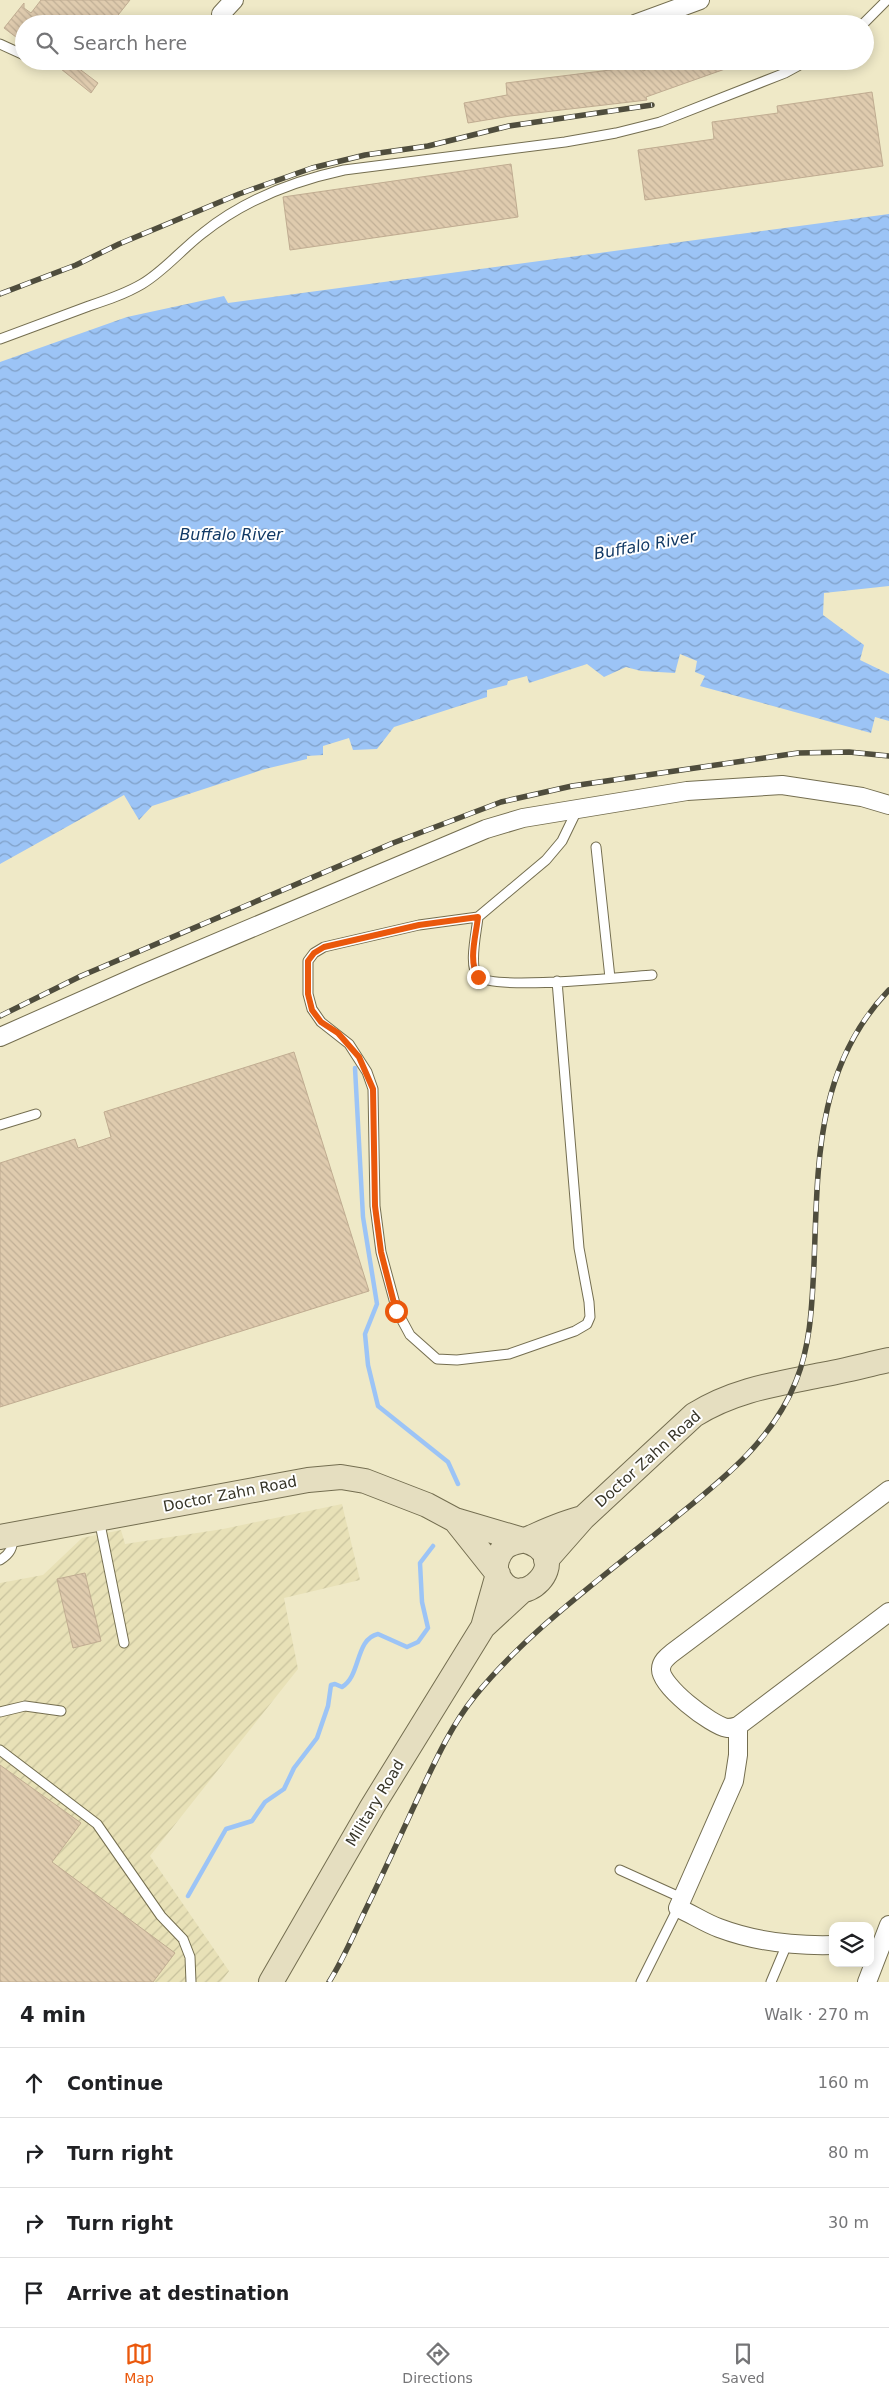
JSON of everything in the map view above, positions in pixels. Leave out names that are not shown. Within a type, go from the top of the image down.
[{"type":"street","points":[[221,14],[234,0]]},
{"type":"street","points":[[659,15],[700,0]]},
{"type":"street","points":[[0,1037],[140,975],[486,829],[522,818],[687,791],[782,785],[862,797],[889,805]]},
{"type":"street","name":"Doctor Zahn Road","points":[[546,1560],[583,1518],[694,1415],[711,1404],[727,1397],[762,1387],[889,1360]]},
{"type":"street","name":"Doctor Zahn Road","points":[[7,1536],[308,1480],[341,1478],[365,1481],[427,1505],[455,1520],[533,1543],[541,1550],[546,1560],[546,1570],[542,1580],[533,1587],[523,1590],[508,1586],[455,1520]]},
{"type":"street","points":[[889,1490],[672,1653],[662,1664],[661,1670],[669,1687],[692,1706],[720,1726],[728,1728],[738,1726],[889,1612]]},
{"type":"street","name":"Doctor Zahn Road","points":[[498,1574],[496,1564],[503,1548],[512,1542],[523,1540],[542,1531],[583,1518]]},
{"type":"street","name":"Military Road","points":[[483,1627],[498,1574]]},
{"type":"street","name":"Military Road","points":[[271,1982],[372,1807],[483,1627],[523,1590]]},
{"type":"street","points":[[738,1726],[738,1755],[734,1781],[680,1903],[718,1928],[746,1937],[787,1944],[829,1945]]},
{"type":"street","points":[[867,1982],[876,1944],[889,1925]]},
{"type":"lane","points":[[872,15],[887,0]]},
{"type":"lane","points":[[0,44],[15,51]]},
{"type":"lane","points":[[0,339],[105,300],[143,283],[224,218],[241,207],[291,184],[344,170],[565,142],[616,133],[660,122],[790,70]]},
{"type":"lane","points":[[557,981],[579,1248],[590,1302],[590,1317],[587,1324],[575,1331],[509,1354],[457,1360],[437,1359],[410,1335],[396,1311],[381,1252],[375,1206],[373,1089],[359,1057],[349,1044],[321,1022],[312,1010],[306,974],[308,961],[314,953],[324,947],[419,925],[478,917],[526,879],[546,860],[562,841],[577,810]]},
{"type":"lane","points":[[596,847],[610,978]]},
{"type":"lane","points":[[478,917],[473,957],[474,970],[478,977],[491,982],[557,981],[652,975]]},
{"type":"lane","points":[[0,1125],[36,1114]]},
{"type":"lane","points":[[99,1518],[124,1642]]},
{"type":"lane","points":[[0,1560],[7,1556],[13,1547],[7,1536]]},
{"type":"lane","points":[[0,1712],[25,1706],[60,1711]]},
{"type":"lane","points":[[0,1750],[97,1824],[161,1916],[183,1939],[190,1957],[191,1982]]},
{"type":"lane","points":[[620,1870],[680,1903],[641,1982]]},
{"type":"lane","points":[[771,1982],[787,1944]]},
{"type":"shaded area","points":[[342,1504],[360,1580],[284,1598],[298,1669],[150,1856],[229,1971],[221,1982],[0,1982],[0,1583],[43,1575],[82,1538],[121,1530],[125,1544],[223,1529]]},
{"type":"water","name":"Buffalo River","points":[[889,214],[889,586],[824,593],[823,615],[864,645],[860,660],[889,674],[889,721],[875,717],[871,733],[700,686],[705,676],[695,672],[697,661],[680,654],[675,673],[641,671],[626,667],[604,677],[587,664],[529,683],[527,676],[508,681],[507,685],[487,690],[487,697],[394,727],[377,749],[353,750],[349,738],[323,746],[323,755],[307,756],[307,759],[265,769],[152,806],[139,820],[124,795],[0,864],[0,362],[127,317],[224,296],[228,303]]},
{"type":"building","points":[[41,0],[130,0],[118,15],[15,15],[15,36],[4,28],[24,3],[24,8],[31,13]]},
{"type":"building","points":[[62,70],[81,70],[98,83],[91,93]]},
{"type":"building","points":[[610,70],[722,70],[646,97],[647,100],[510,116],[468,123],[464,103],[507,95],[506,83]]},
{"type":"building","points":[[872,92],[883,166],[645,200],[638,150],[714,139],[712,122],[778,113],[777,106]]},
{"type":"building","points":[[511,164],[518,217],[290,250],[283,197]]},
{"type":"building","points":[[294,1052],[369,1291],[0,1407],[0,1163],[75,1139],[78,1148],[111,1137],[104,1112]]},
{"type":"building","points":[[85,1573],[101,1641],[73,1648],[57,1579]]},
{"type":"building","points":[[0,1765],[81,1823],[52,1862],[175,1953],[153,1982],[0,1982]]},
{"type":"waterway","points":[[355,1068],[363,1217],[377,1304],[365,1334],[368,1365],[378,1406],[448,1462],[458,1484]]},
{"type":"waterway","points":[[188,1896],[226,1829],[252,1821],[265,1802],[284,1789],[294,1768],[317,1738],[328,1706],[331,1685],[335,1684],[342,1687],[348,1682],[365,1643],[371,1637],[378,1634],[407,1647],[418,1642],[428,1628],[422,1602],[420,1563],[433,1546]]},
{"type":"railway","points":[[0,294],[76,265],[119,244],[239,194],[312,168],[365,155],[428,146],[509,126],[652,105]]},
{"type":"railway","points":[[0,1016],[81,976],[393,843],[501,802],[572,786],[798,753],[849,752],[889,756]]},
{"type":"railway","points":[[329,1982],[348,1948],[440,1753],[460,1717],[475,1696],[496,1671],[570,1602],[693,1503],[745,1457],[774,1422],[786,1402],[801,1367],[808,1338],[817,1190],[825,1118],[834,1084],[847,1051],[865,1020],[889,990]]},
{"type":"route","points":[[396,1311],[381,1252],[375,1206],[373,1089],[367,1072],[349,1044],[338,1033],[321,1022],[312,1010],[306,974],[308,961],[314,953],[324,947],[419,925],[478,917],[473,957],[474,970],[478,977]]}]
